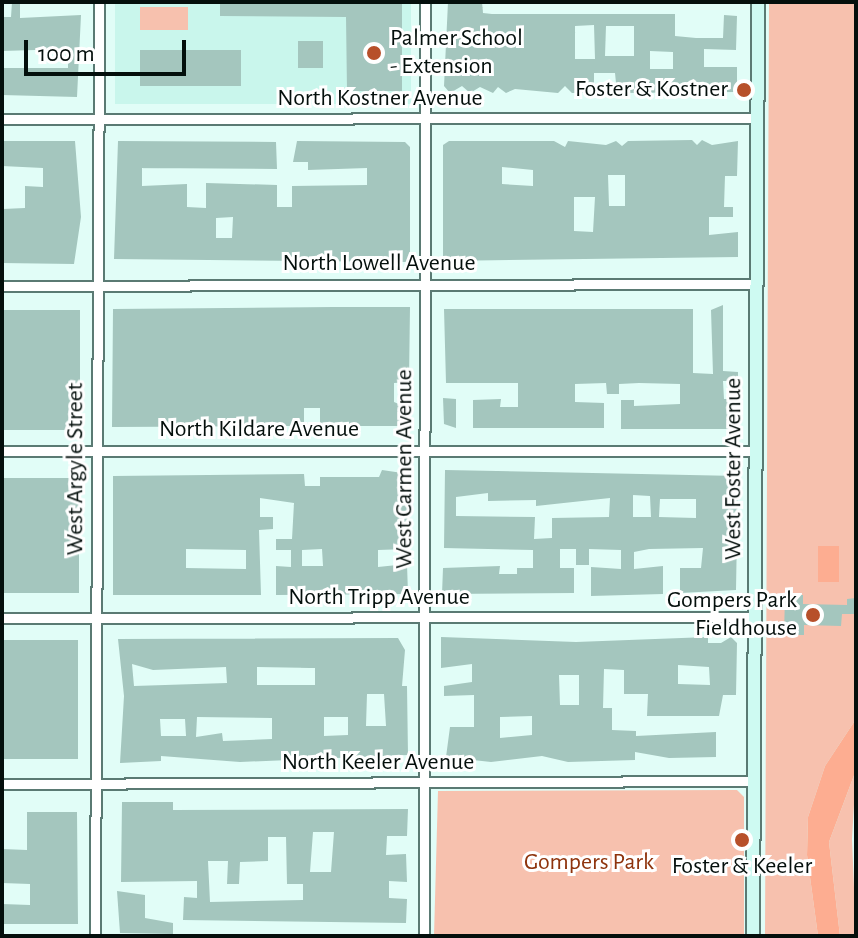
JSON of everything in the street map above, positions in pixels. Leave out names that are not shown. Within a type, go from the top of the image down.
[{"type":"main road","name":"West Foster Avenue","points":[[753,936],[758,2]]},
{"type":"street","name":"West Argyle Street","points":[[95,936],[99,2]]},
{"type":"street","name":"West Carmen Avenue","points":[[424,936],[425,2]]},
{"type":"street","name":"North Kostner Avenue","points":[[2,119],[758,118]]},
{"type":"street","name":"North Lowell Avenue","points":[[2,286],[757,284]]},
{"type":"street","name":"North Kildare Avenue","points":[[2,451],[756,451]]},
{"type":"street","name":"North Tripp Avenue","points":[[2,618],[755,617]]},
{"type":"street","name":"North Keeler Avenue","points":[[2,784],[755,781]]},
{"type":"shaded area","points":[[115,2],[411,2],[411,104],[115,104]]},
{"type":"shaded area","points":[[818,546],[839,546],[839,582],[818,582]]},
{"type":"shaded area","points":[[856,719],[856,770],[829,842],[840,936],[818,936],[807,855],[808,817],[825,766]]},
{"type":"green space","points":[[769,2],[856,2],[856,719],[825,766],[808,817],[807,855],[818,936],[765,936]]},
{"type":"green space","points":[[140,7],[188,7],[188,30],[140,30]]},
{"type":"green space","points":[[856,770],[852,839],[856,936],[840,936],[829,842]]},
{"type":"green space","name":"Gompers Park","points":[[737,790],[744,797],[744,936],[434,936],[438,791]]},
{"type":"building","points":[[12,2],[20,2],[20,18],[81,15],[77,97],[2,95],[2,68],[68,68],[68,49],[2,51],[2,17],[11,17]]},
{"type":"building","name":"Palmer School - Extension","points":[[220,2],[402,2],[402,91],[347,91],[346,17],[220,16]]},
{"type":"building","points":[[448,2],[482,2],[483,13],[492,14],[675,14],[675,36],[696,38],[723,38],[724,15],[737,16],[736,50],[704,49],[704,67],[737,67],[737,92],[617,93],[615,73],[594,73],[594,93],[572,93],[565,86],[558,93],[515,89],[506,93],[498,87],[493,93],[480,87],[470,93],[462,86],[450,93],[444,86]],"holes":[[[594,25],[595,59],[575,59],[575,26]],[[606,26],[634,26],[634,56],[605,56]],[[650,51],[673,52],[673,69],[650,69]]]},
{"type":"building","points":[[298,41],[323,41],[323,68],[298,68]]},
{"type":"building","points":[[140,50],[241,50],[241,86],[140,86]]},
{"type":"building","points":[[692,140],[697,145],[702,140],[712,145],[738,141],[737,176],[725,176],[724,207],[733,207],[733,217],[709,217],[709,235],[738,232],[738,257],[443,261],[443,145],[449,141],[554,141],[565,147],[568,141],[606,145],[616,141],[622,146],[628,141]],"holes":[[[502,167],[533,170],[533,186],[502,184]],[[608,175],[625,175],[625,206],[609,206]],[[574,197],[595,197],[593,232],[574,231]]]},
{"type":"building","points":[[2,141],[75,141],[81,217],[74,264],[2,263],[3,209],[25,208],[25,186],[43,187],[43,168],[2,166]]},
{"type":"building","points":[[118,141],[276,142],[277,169],[142,168],[142,186],[187,184],[187,207],[206,208],[206,183],[277,185],[277,207],[292,207],[292,186],[367,185],[367,168],[308,170],[308,162],[293,162],[297,141],[405,142],[410,147],[410,262],[114,259]],"holes":[[[233,217],[232,238],[216,238],[216,218]]]},
{"type":"building","points":[[723,305],[723,371],[738,372],[738,381],[723,381],[724,399],[738,399],[738,429],[621,429],[621,400],[634,400],[634,406],[680,404],[680,384],[639,383],[619,384],[619,394],[607,394],[606,383],[575,384],[575,402],[604,403],[604,428],[473,428],[473,400],[501,399],[500,407],[518,407],[518,383],[446,383],[444,309],[693,309],[693,373],[713,374],[711,310]]},
{"type":"building","points":[[410,307],[409,382],[394,383],[394,402],[408,408],[408,426],[320,426],[320,408],[304,408],[304,423],[289,426],[112,427],[113,309]]},
{"type":"building","points":[[2,310],[80,310],[80,430],[2,430]]},
{"type":"building","points":[[443,398],[456,399],[456,428],[444,424]]},
{"type":"building","points":[[382,470],[409,474],[407,549],[378,550],[378,567],[407,564],[408,594],[276,595],[276,566],[291,567],[291,550],[276,550],[276,539],[292,539],[294,503],[260,498],[260,517],[273,517],[273,529],[259,530],[261,595],[113,595],[113,476],[304,474],[305,486],[320,486],[320,477],[379,477]],"holes":[[[186,549],[246,550],[246,569],[186,568]],[[322,549],[323,566],[302,566],[302,550]]]},
{"type":"building","points":[[445,470],[738,476],[736,590],[680,593],[680,568],[701,568],[703,548],[649,549],[634,552],[634,569],[663,566],[663,594],[591,596],[591,567],[621,569],[621,550],[589,549],[589,565],[576,565],[576,549],[560,549],[560,568],[574,568],[574,593],[442,594],[443,568],[500,566],[499,574],[517,574],[517,568],[533,568],[533,550],[444,548]],"holes":[[[488,493],[488,501],[536,500],[536,506],[610,498],[609,517],[552,518],[552,538],[534,539],[535,517],[456,516],[456,497]],[[633,495],[650,496],[651,517],[633,517]],[[660,499],[696,499],[696,518],[659,517]]]},
{"type":"building","points":[[2,478],[79,478],[79,593],[2,593]]},
{"type":"building","name":"Gompers Park Fieldhouse","points":[[785,595],[803,595],[803,604],[847,605],[847,599],[856,598],[856,614],[842,614],[841,626],[804,625],[804,635],[784,635]]},
{"type":"building","points":[[441,637],[576,642],[708,637],[708,643],[721,643],[731,637],[737,643],[736,695],[723,695],[719,716],[647,716],[648,694],[624,694],[624,670],[604,669],[603,708],[612,708],[612,730],[636,731],[636,736],[716,732],[716,757],[669,758],[635,752],[635,760],[568,762],[542,756],[491,762],[446,757],[450,727],[474,727],[474,695],[444,696],[444,686],[472,682],[472,664],[441,668]],"holes":[[[678,665],[709,667],[710,685],[678,684]],[[559,675],[579,675],[579,705],[560,705]],[[532,716],[532,735],[500,738],[500,717]]]},
{"type":"building","points":[[398,638],[405,650],[402,686],[407,686],[408,755],[240,762],[161,756],[161,761],[120,763],[124,696],[118,639]],"holes":[[[132,664],[153,670],[226,667],[227,683],[134,686]],[[257,667],[315,668],[315,685],[257,685]],[[367,694],[384,694],[386,726],[366,726]],[[197,717],[272,718],[272,739],[223,741],[222,733],[196,737]],[[324,717],[348,717],[348,735],[324,736]],[[160,719],[185,719],[186,736],[161,736]]]},
{"type":"building","points":[[2,640],[78,640],[78,759],[2,759]]},
{"type":"building","points":[[122,802],[173,802],[173,810],[408,809],[407,836],[387,836],[386,855],[406,854],[407,882],[389,881],[389,898],[407,899],[406,923],[183,920],[184,897],[197,898],[197,881],[121,882]],"holes":[[[313,832],[334,832],[331,872],[310,872]],[[268,837],[286,837],[287,884],[303,884],[303,900],[210,902],[208,861],[228,861],[227,884],[239,884],[240,862],[268,861]]]},
{"type":"building","points":[[27,812],[77,812],[78,924],[2,924],[2,904],[30,905],[30,884],[2,883],[2,849],[27,850]]},
{"type":"building","points":[[117,891],[145,895],[145,918],[173,923],[173,934],[120,933]]},
{"type":"place","name":"Palmer School - Extension","points":[[374,53]]},
{"type":"place","name":"Foster & Kostner","points":[[744,90]]},
{"type":"place","name":"Gompers Park Fieldhouse","points":[[813,615]]},
{"type":"place","name":"Foster & Keeler","points":[[742,840]]}]
